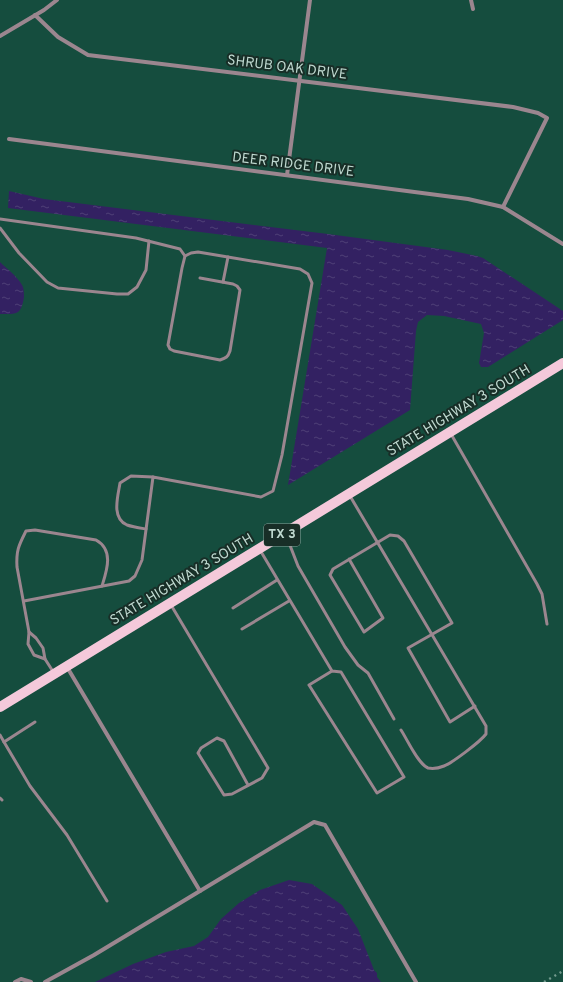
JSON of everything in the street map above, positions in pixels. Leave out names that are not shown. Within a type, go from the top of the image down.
[{"type":"main road","name":"STATE HIGHWAY 3 SOUTH","points":[[0,707],[563,363]]},
{"type":"street","points":[[0,36],[57,0]]},
{"type":"street","points":[[287,175],[310,0]]},
{"type":"street","points":[[471,0],[473,9]]},
{"type":"street","name":"SHRUB OAK DRIVE","points":[[35,15],[58,38],[88,55],[513,107],[538,113],[547,118],[503,207]]},
{"type":"street","name":"DEER RIDGE DRIVE","points":[[9,139],[468,199],[503,207],[563,244]]},
{"type":"street","points":[[67,667],[200,891]]},
{"type":"street","points":[[45,982],[94,955],[314,822],[325,825],[416,982]]},
{"type":"street","points":[[15,982],[21,979],[31,982]]},
{"type":"lane","points":[[0,219],[136,238],[180,249],[185,256]]},
{"type":"lane","points":[[0,228],[19,252],[47,282],[58,288],[117,294],[128,294],[137,287],[146,270],[149,241]]},
{"type":"lane","points":[[146,530],[125,524],[118,516],[116,503],[120,483],[131,476],[153,477],[261,497],[274,491],[282,455],[312,283],[308,274],[300,269],[228,256],[198,252],[185,256],[168,345],[170,349],[174,351],[220,360],[225,359],[229,355],[240,290],[233,284],[200,278]]},
{"type":"lane","points":[[223,282],[228,256]]},
{"type":"lane","points":[[450,432],[537,584],[542,594],[547,624]]},
{"type":"lane","points":[[24,601],[129,581],[135,576],[142,560],[153,477]]},
{"type":"lane","points":[[349,494],[486,726],[486,734],[481,740],[445,766],[435,768],[427,768],[418,758],[401,730]]},
{"type":"lane","points":[[45,659],[34,655],[28,644],[29,632],[16,556],[18,546],[26,531],[35,530],[96,540],[100,542],[108,553],[108,562],[102,586]]},
{"type":"lane","points":[[285,533],[298,566],[346,647],[358,665],[368,673],[394,718]]},
{"type":"lane","points":[[349,559],[383,618],[364,632],[330,575],[333,569],[349,559],[390,535],[398,536],[404,541],[452,622],[408,648],[450,722],[475,706]]},
{"type":"lane","points":[[260,549],[289,601],[332,671]]},
{"type":"lane","points":[[233,608],[277,580]]},
{"type":"lane","points":[[242,629],[289,601]]},
{"type":"lane","points":[[170,604],[268,768],[262,778],[232,794],[224,795],[198,753],[201,748],[217,738],[224,741],[248,785]]},
{"type":"lane","points":[[29,632],[36,638],[43,648],[45,659],[54,674]]},
{"type":"lane","points":[[332,671],[341,672],[404,777],[377,793],[309,685],[332,671]]},
{"type":"lane","points":[[4,742],[35,722]]},
{"type":"lane","points":[[0,735],[30,786],[67,835],[107,901]]},
{"type":"water","points":[[9,191],[44,199],[328,234],[448,250],[477,256],[483,258],[563,311],[563,320],[488,367],[481,367],[479,363],[484,333],[481,324],[444,316],[427,315],[418,322],[416,331],[410,410],[288,485],[327,248],[8,208]]},
{"type":"water","points":[[0,262],[18,279],[23,288],[23,303],[19,311],[14,314],[0,314]]},
{"type":"water","points":[[289,880],[312,884],[342,905],[358,929],[374,970],[377,973],[377,977],[381,982],[95,982],[133,964],[166,952],[194,946],[208,937],[221,919],[239,903],[260,890]]},
{"type":"railway","points":[[544,982],[563,971]]}]
